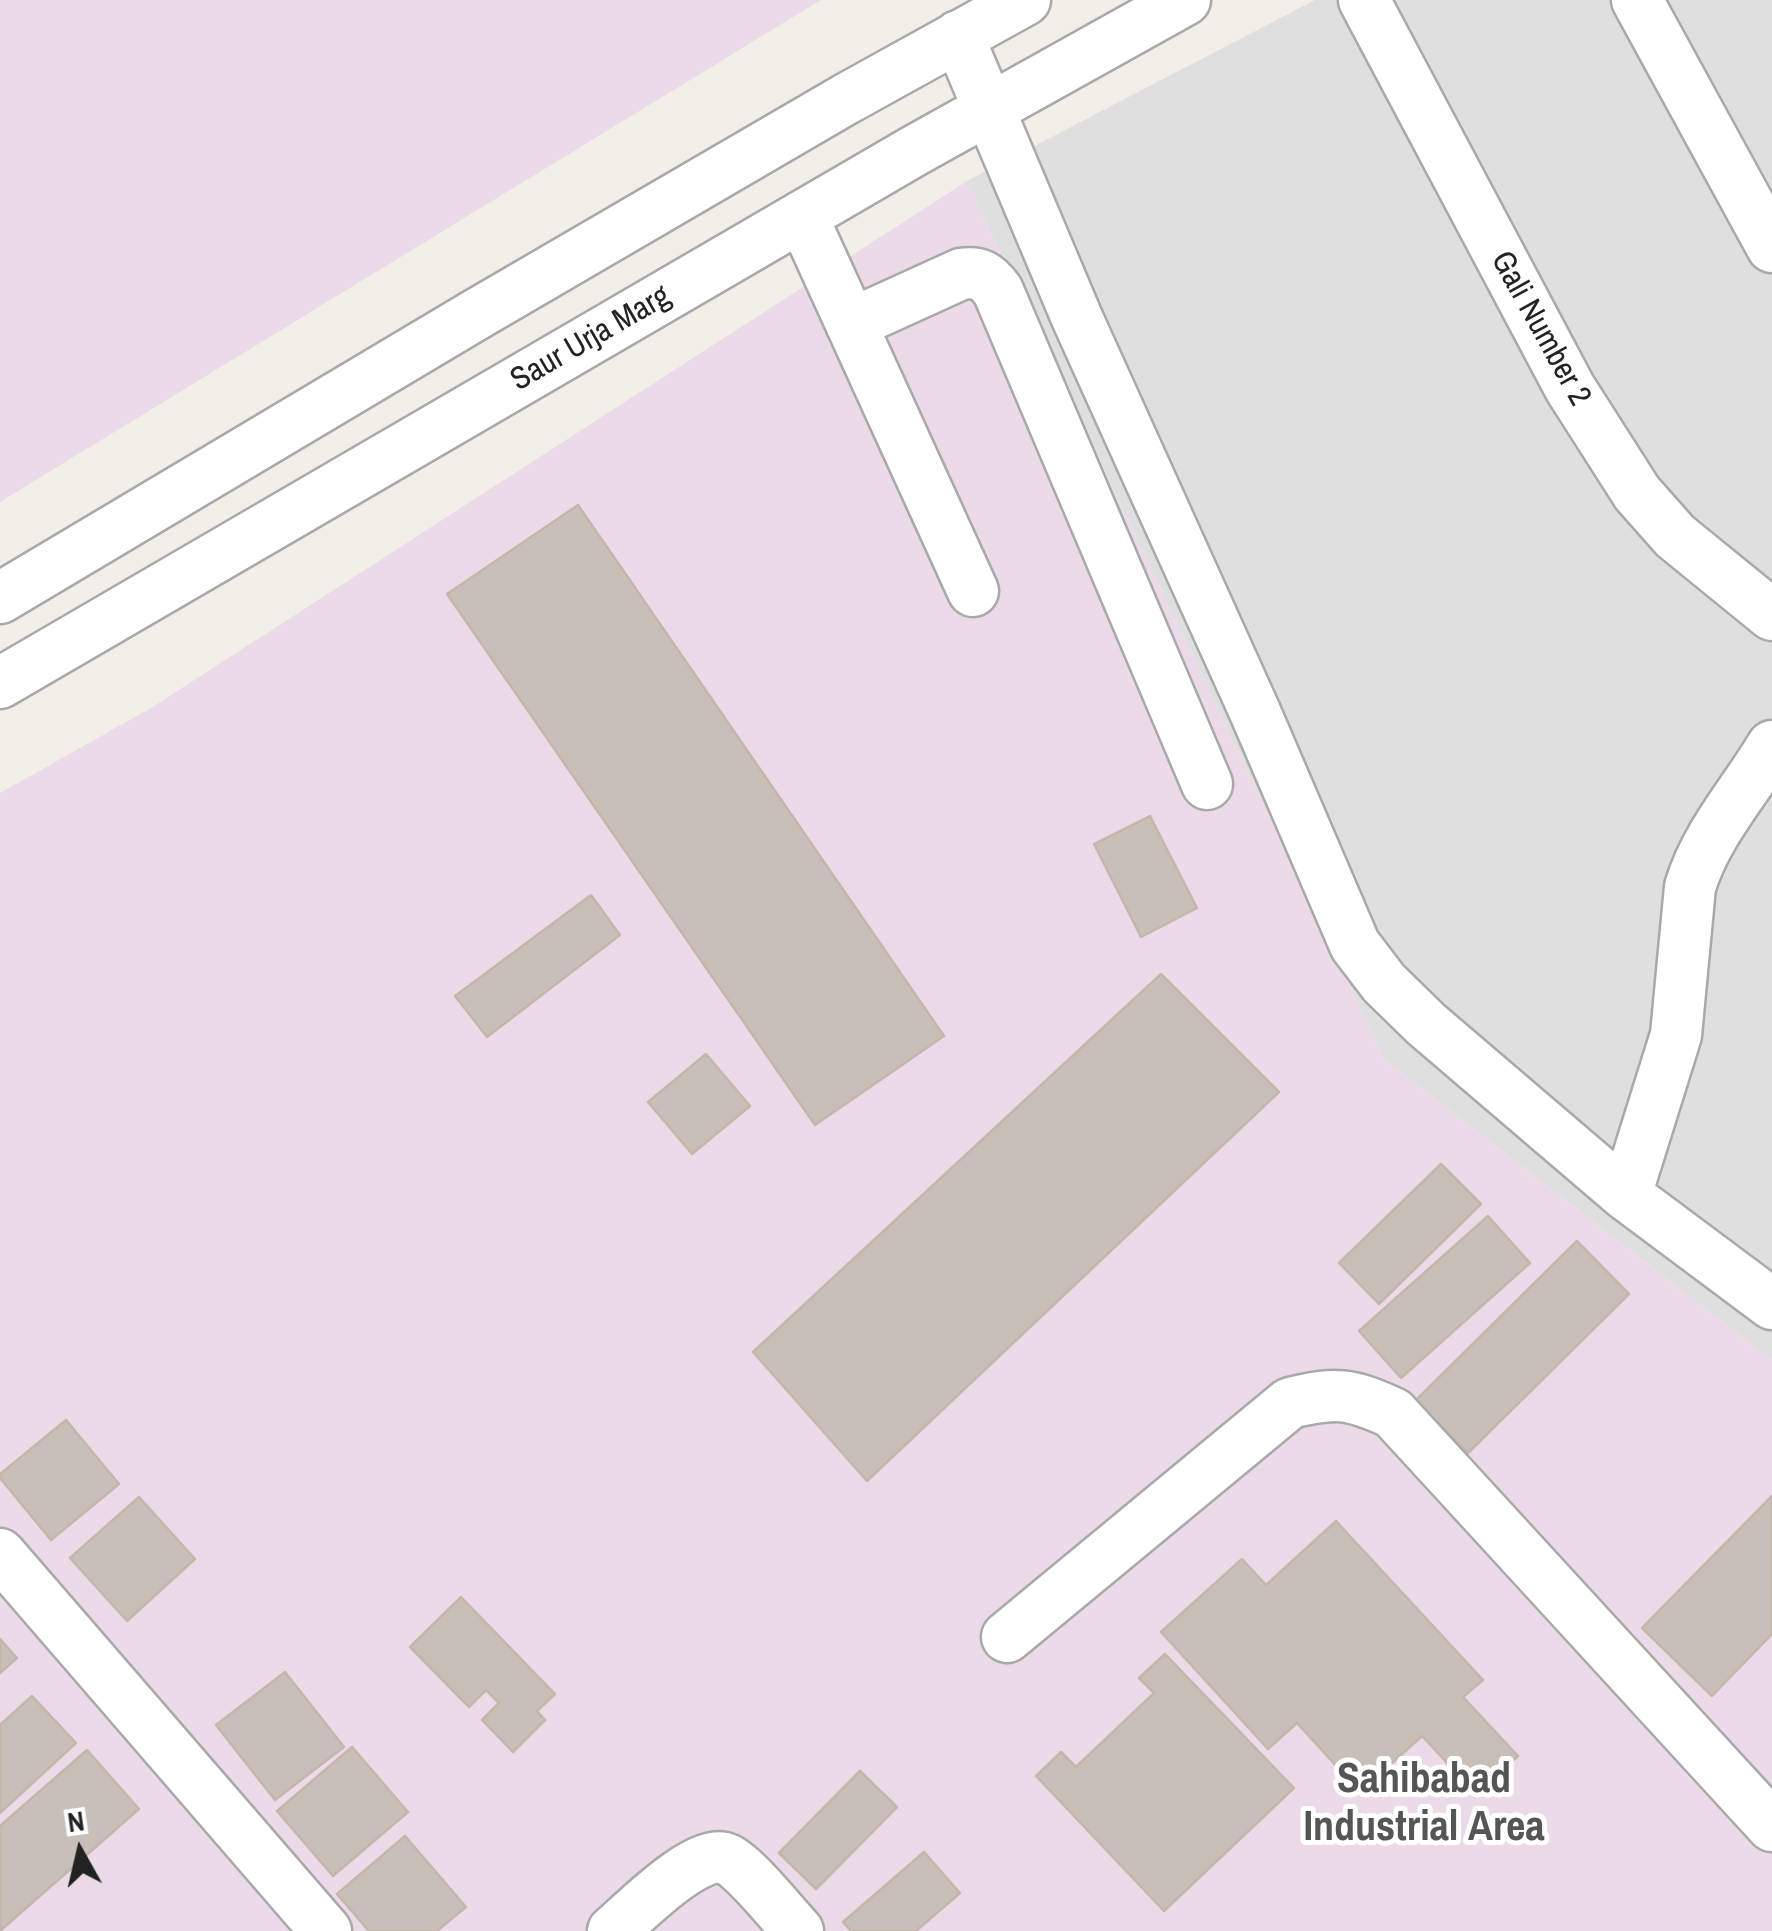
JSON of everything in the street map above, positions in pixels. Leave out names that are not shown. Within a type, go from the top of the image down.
[{"type":"street","points":[[0,598],[477,314],[1025,0]]},
{"type":"street","name":"Saur Urja Marg","points":[[0,683],[802,216],[1184,0]]},
{"type":"street","name":"Gali Number 2","points":[[1364,0],[1570,388],[1638,493],[1675,536],[1772,616]]},
{"type":"street","points":[[1637,0],[1772,247]]},
{"type":"street","points":[[958,36],[1355,945],[1384,984],[1426,1024],[1626,1196],[1772,1304]]},
{"type":"street","points":[[802,216],[973,591]]},
{"type":"street","points":[[850,324],[960,274],[974,272],[988,277],[998,291],[1206,784]]},
{"type":"street","points":[[1626,1196],[1676,1034],[1690,887],[1696,866],[1772,746]]},
{"type":"street","points":[[1008,1637],[1290,1403],[1339,1394],[1362,1398],[1393,1412],[1772,1826]]},
{"type":"street","points":[[0,1554],[326,1931]]},
{"type":"street","points":[[613,1931],[693,1864],[712,1856],[726,1858],[738,1868],[798,1931]]},
{"type":"shaded area","points":[[0,0],[821,0],[0,502]]},
{"type":"shaded area","points":[[1315,0],[1772,0],[1772,1360],[1385,1060],[967,181]]},
{"type":"shaded area","points":[[967,181],[1385,1060],[1772,1360],[1772,1931],[0,1931],[0,793],[151,708]]},
{"type":"building","points":[[578,505],[944,1036],[815,1125],[447,594]]},
{"type":"building","points":[[1150,816],[1197,908],[1141,937],[1094,844]]},
{"type":"building","points":[[591,895],[620,935],[487,1037],[455,996]]},
{"type":"building","points":[[1161,974],[1279,1092],[867,1481],[753,1352]]},
{"type":"building","points":[[706,1054],[750,1106],[692,1154],[648,1102]]},
{"type":"building","points":[[1441,1164],[1481,1204],[1379,1304],[1339,1263]]},
{"type":"building","points":[[1488,1216],[1530,1263],[1401,1378],[1359,1331]]},
{"type":"building","points":[[1577,1241],[1629,1294],[1468,1453],[1415,1401]]},
{"type":"building","points":[[66,1420],[119,1484],[51,1540],[0,1474]]},
{"type":"building","points":[[1772,1496],[1772,1634],[1712,1696],[1642,1628]]},
{"type":"building","points":[[139,1497],[195,1559],[127,1621],[70,1558]]},
{"type":"building","points":[[1336,1521],[1483,1680],[1463,1697],[1518,1756],[1476,1794],[1422,1736],[1360,1792],[1297,1723],[1268,1749],[1161,1632],[1242,1559],[1266,1585]]},
{"type":"building","points":[[461,1597],[555,1694],[537,1711],[545,1720],[513,1752],[482,1720],[499,1703],[486,1690],[469,1707],[410,1647]]},
{"type":"building","points":[[0,1639],[17,1658],[0,1673]]},
{"type":"building","points":[[1165,1654],[1294,1788],[1164,1911],[1036,1776],[1061,1752],[1076,1767],[1154,1693],[1139,1678]]},
{"type":"building","points":[[285,1672],[344,1747],[275,1800],[216,1725]]},
{"type":"building","points":[[32,1696],[76,1743],[0,1813],[0,1725]]},
{"type":"building","points":[[352,1747],[408,1812],[333,1876],[277,1811]]},
{"type":"building","points":[[87,1750],[139,1809],[0,1931],[0,1826]]},
{"type":"building","points":[[860,1771],[897,1807],[816,1889],[779,1853]]},
{"type":"building","points":[[405,1836],[466,1907],[437,1931],[369,1931],[337,1894]]},
{"type":"building","points":[[924,1852],[960,1893],[916,1931],[851,1931],[843,1922]]},
{"type":"district","name":"Sahibabad Industrial Area","points":[[1424,1805]]}]
